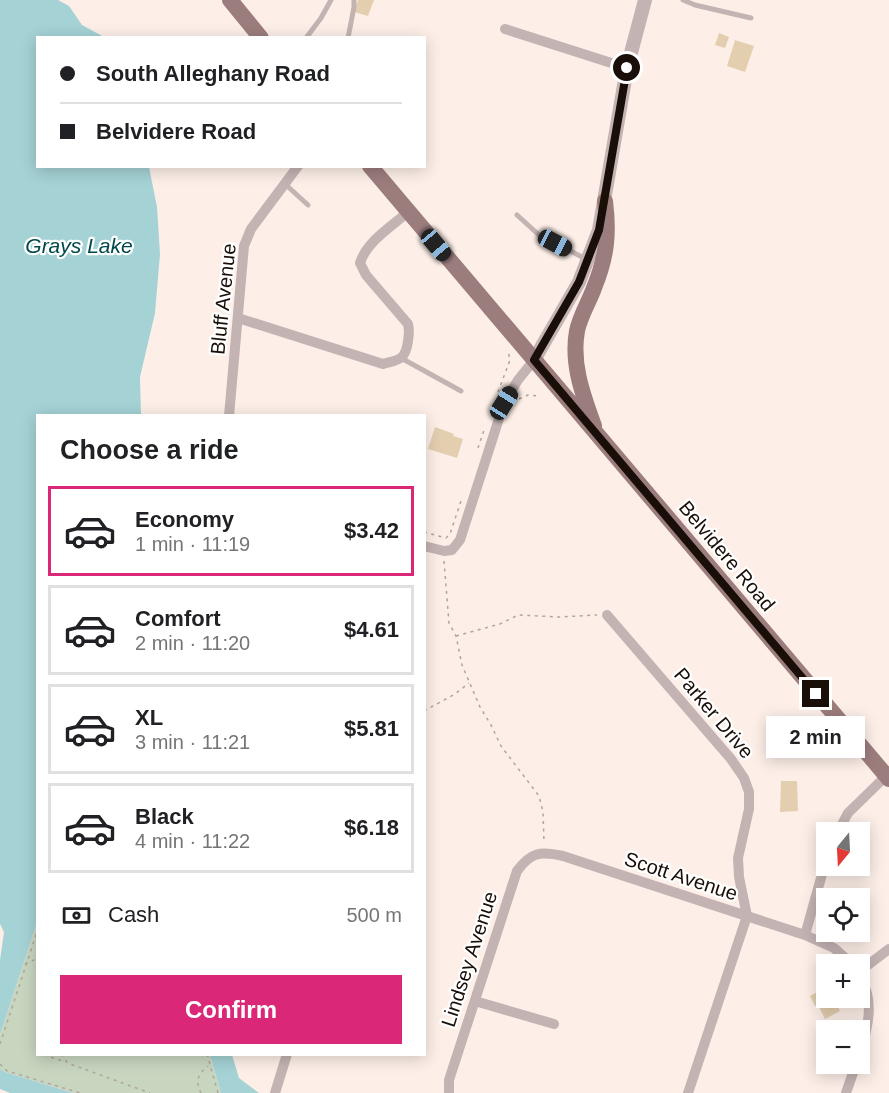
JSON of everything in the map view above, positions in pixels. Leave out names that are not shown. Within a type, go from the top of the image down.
[{"type":"main road","points":[[230,0],[259,36]]},
{"type":"main road","name":"Belvidere Road","points":[[372,168],[888,777]]},
{"type":"main road","points":[[597,435],[578,381],[576,351],[578,330],[605,252],[608,229],[605,201]]},
{"type":"street","points":[[426,546],[444,551],[452,550],[460,540],[504,403],[534,360],[568,302],[587,260],[599,230],[627,68],[645,0]]},
{"type":"street","points":[[505,30],[627,68]]},
{"type":"street","name":"Bluff Avenue","points":[[229,414],[244,246],[251,229],[297,168]]},
{"type":"street","points":[[238,318],[383,364],[401,358],[410,331],[408,324],[366,275],[360,263],[363,252],[369,245],[408,212]]},
{"type":"street","name":"Parker Drive","points":[[607,615],[731,759],[744,778],[749,792],[749,809],[738,858],[739,877],[747,916]]},
{"type":"street","points":[[843,822],[848,813],[888,777]]},
{"type":"street","name":"Scott Avenue","points":[[545,852],[805,935],[834,948],[841,954]]},
{"type":"street","name":"Lindsey Avenue","points":[[449,1093],[449,1080],[517,871],[534,855],[545,852]]},
{"type":"street","points":[[805,935],[822,876]]},
{"type":"street","points":[[688,1093],[747,916]]},
{"type":"street","points":[[870,963],[889,949]]},
{"type":"street","points":[[475,1001],[554,1024]]},
{"type":"street","points":[[275,1093],[286,1056]]},
{"type":"street","points":[[846,1093],[853,1074]]},
{"type":"lane","points":[[308,36],[331,0]]},
{"type":"lane","points":[[348,36],[354,0]]},
{"type":"lane","points":[[682,0],[695,6],[752,18]]},
{"type":"lane","points":[[285,184],[308,205]]},
{"type":"lane","points":[[517,215],[539,235],[587,260]]},
{"type":"lane","points":[[401,358],[461,391]]},
{"type":"path","points":[[497,395],[510,360],[508,351]]},
{"type":"path","points":[[477,454],[485,426]]},
{"type":"path","points":[[426,533],[441,537],[450,534],[461,500]]},
{"type":"path","points":[[444,551],[449,623],[456,636],[460,658],[469,682],[501,746],[539,796],[543,812],[545,852]]},
{"type":"path","points":[[456,636],[500,624],[518,615],[559,617],[607,615]]},
{"type":"path","points":[[426,710],[455,694],[469,682]]},
{"type":"path","points":[[0,1044],[36,934]]},
{"type":"path","points":[[27,957],[31,960]]},
{"type":"path","points":[[25,965],[36,959]]},
{"type":"path","points":[[47,1056],[150,1093]]},
{"type":"path","points":[[62,1056],[67,1062]]},
{"type":"path","points":[[207,1056],[218,1093]]},
{"type":"path","points":[[0,1064],[7,1071],[80,1093]]},
{"type":"path","points":[[201,1093],[197,1081],[209,1065]]},
{"type":"green space","points":[[36,925],[36,1056],[210,1056],[221,1093],[73,1093],[0,1069],[0,1035]]},
{"type":"water","name":"Grays Lake","points":[[0,0],[58,0],[69,6],[82,25],[102,36],[36,36],[36,168],[149,168],[157,207],[160,254],[155,313],[140,377],[141,414],[36,414],[36,925],[0,1035],[0,960],[4,932],[0,924]]},
{"type":"water","points":[[210,1056],[232,1056],[239,1078],[259,1093],[221,1093]]},
{"type":"water","points":[[0,1069],[73,1093],[10,1093],[0,1089]]},
{"type":"building","points":[[358,0],[374,0],[368,16],[354,12]]},
{"type":"building","points":[[719,33],[729,37],[725,48],[715,45]]},
{"type":"building","points":[[735,40],[754,46],[745,72],[727,66]]},
{"type":"building","points":[[435,427],[463,439],[457,458],[428,449]]},
{"type":"building","points":[[781,781],[797,781],[798,811],[780,812]]},
{"type":"building","points":[[816,993],[816,1006],[815,1006],[810,996]]},
{"type":"building","points":[[820,1008],[838,1008],[840,1011],[825,1019]]},
{"type":"route","points":[[627,68],[599,230],[579,282],[534,360],[816,694]]}]
